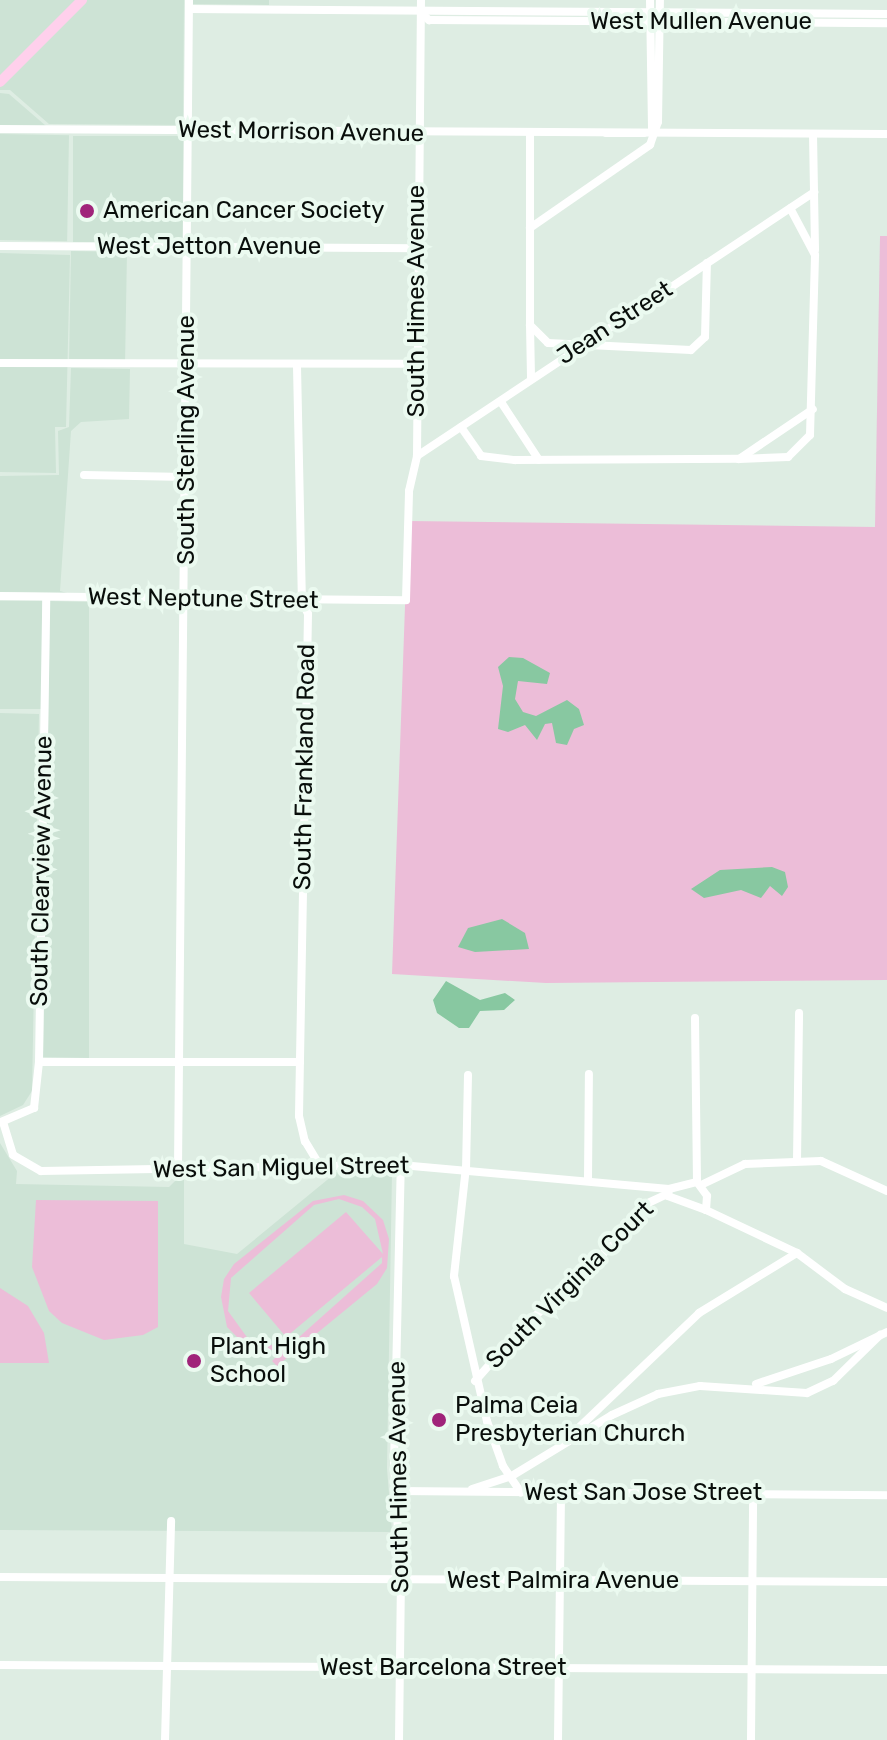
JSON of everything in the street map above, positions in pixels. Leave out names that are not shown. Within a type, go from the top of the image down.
[{"type":"main road","points":[[0,82],[82,0]]},
{"type":"street","name":"South Himes Avenue","points":[[406,600],[409,491],[417,456],[417,134],[421,0]]},
{"type":"street","points":[[530,228],[645,152],[648,133],[658,122],[654,17],[650,0]]},
{"type":"street","points":[[654,17],[660,0]]},
{"type":"street","name":"West Mullen Avenue","points":[[189,5],[421,13],[429,20],[887,14]]},
{"type":"street","name":"South Sterling Avenue","points":[[178,1168],[187,599],[189,5]]},
{"type":"street","name":"West Mullen Avenue","points":[[654,17],[887,23]]},
{"type":"street","name":"West Morrison Avenue","points":[[0,129],[417,134],[887,134]]},
{"type":"street","points":[[530,134],[531,378]]},
{"type":"street","points":[[461,427],[481,456],[539,460],[788,457],[810,435],[813,409],[813,134]]},
{"type":"street","name":"Jean Street","points":[[417,456],[501,402],[578,346],[814,192]]},
{"type":"street","points":[[790,208],[815,255]]},
{"type":"street","name":"West Jetton Avenue","points":[[0,246],[418,248]]},
{"type":"street","points":[[530,325],[548,343],[691,350],[705,337],[707,263]]},
{"type":"street","points":[[0,363],[187,366],[417,364]]},
{"type":"street","name":"South Frankland Road","points":[[297,366],[302,601],[308,623],[299,1116],[305,1141],[319,1164]]},
{"type":"street","points":[[501,402],[539,460]]},
{"type":"street","points":[[739,459],[813,409]]},
{"type":"street","points":[[84,475],[186,477]]},
{"type":"street","name":"West Neptune Street","points":[[0,596],[406,600]]},
{"type":"street","name":"South Clearview Avenue","points":[[2,1122],[34,1108],[39,1062],[46,597]]},
{"type":"street","points":[[797,1161],[799,1013]]},
{"type":"street","points":[[695,1018],[699,1184],[709,1202],[706,1210]]},
{"type":"street","points":[[39,1062],[300,1062]]},
{"type":"street","points":[[588,1179],[589,1074]]},
{"type":"street","points":[[468,1075],[466,1167],[454,1276],[475,1381],[510,1477],[521,1493]]},
{"type":"street","name":"West San Miguel Street","points":[[2,1122],[13,1155],[41,1171],[319,1164],[466,1167],[588,1179],[668,1191]]},
{"type":"street","points":[[668,1191],[699,1184],[745,1164],[797,1161],[843,1168],[887,1191]]},
{"type":"street","name":"South Himes Avenue","points":[[399,1740],[401,1580],[398,1491],[394,1465],[401,1165]]},
{"type":"street","points":[[668,1191],[797,1253],[845,1289],[887,1308]]},
{"type":"street","name":"South Virginia Court","points":[[475,1381],[521,1329],[628,1231],[648,1203],[668,1191]]},
{"type":"street","points":[[556,1449],[699,1313],[797,1253]]},
{"type":"street","points":[[751,1386],[831,1359],[883,1334]]},
{"type":"street","points":[[464,1491],[510,1477],[609,1416],[658,1394],[700,1386],[751,1386],[807,1393],[833,1381],[883,1334]]},
{"type":"street","points":[[598,1410],[609,1416]]},
{"type":"street","name":"West San Jose Street","points":[[398,1491],[887,1495]]},
{"type":"street","points":[[558,1740],[561,1493]]},
{"type":"street","points":[[751,1740],[753,1494]]},
{"type":"street","points":[[165,1740],[171,1521]]},
{"type":"street","name":"West Palmira Avenue","points":[[0,1577],[887,1582]]},
{"type":"street","name":"West Barcelona Street","points":[[0,1665],[887,1670]]},
{"type":"shaded area","points":[[0,0],[184,0],[183,125],[49,124],[10,90],[0,90]]},
{"type":"shaded area","points":[[193,0],[269,0],[269,5],[193,4]]},
{"type":"shaded area","points":[[0,93],[9,94],[46,126],[0,126]]},
{"type":"shaded area","points":[[0,134],[69,135],[67,241],[0,240]]},
{"type":"shaded area","points":[[73,136],[184,136],[184,242],[73,242]]},
{"type":"shaded area","points":[[880,236],[887,236],[887,980],[546,983],[392,974],[408,521],[875,527]]},
{"type":"shaded area","points":[[71,251],[127,252],[125,360],[69,359]]},
{"type":"shaded area","points":[[0,253],[70,255],[66,427],[55,427],[56,473],[0,472]]},
{"type":"shaded area","points":[[71,368],[130,369],[129,419],[81,422],[71,431],[60,591],[67,593],[0,592],[0,476],[59,475],[58,431],[69,427]]},
{"type":"shaded area","points":[[0,601],[42,601],[42,709],[0,709]]},
{"type":"shaded area","points":[[50,601],[89,602],[89,1058],[43,1057]]},
{"type":"shaded area","points":[[509,657],[523,658],[550,673],[547,684],[518,681],[515,699],[523,712],[536,716],[567,700],[579,709],[584,725],[574,729],[567,745],[556,743],[552,723],[545,724],[537,740],[525,725],[508,732],[498,729],[503,686],[498,667]]},
{"type":"shaded area","points":[[0,713],[39,714],[32,1091],[23,1105],[0,1116]]},
{"type":"shaded area","points":[[772,867],[785,872],[788,887],[782,896],[770,886],[761,898],[741,890],[704,898],[691,889],[720,870]]},
{"type":"shaded area","points":[[502,919],[525,933],[529,949],[475,952],[458,947],[468,928]]},
{"type":"shaded area","points":[[446,981],[480,1000],[505,993],[515,1000],[504,1010],[480,1011],[469,1028],[459,1028],[437,1013],[433,1000]]},
{"type":"shaded area","name":"Plant High School","points":[[0,1143],[17,1171],[16,1184],[169,1187],[184,1172],[184,1244],[237,1254],[338,1171],[392,1173],[387,1468],[392,1532],[0,1530]]},
{"type":"shaded area","points":[[344,1195],[363,1201],[383,1220],[389,1239],[387,1268],[377,1284],[277,1366],[272,1361],[281,1352],[244,1344],[227,1327],[221,1297],[224,1279],[234,1264],[313,1201]],"holes":[[[339,1199],[362,1207],[375,1219],[383,1254],[346,1212],[249,1293],[286,1337],[382,1257],[382,1263],[298,1338],[277,1346],[249,1340],[228,1311],[231,1278],[314,1205]]]},
{"type":"shaded area","points":[[36,1200],[158,1201],[158,1327],[143,1335],[104,1340],[62,1323],[49,1311],[32,1267]]},
{"type":"shaded area","points":[[0,1288],[28,1306],[44,1333],[49,1363],[0,1363]]},
{"type":"place","name":"American Cancer Society","points":[[87,211]]},
{"type":"place","name":"Plant High School","points":[[194,1361]]},
{"type":"place","name":"Palma Ceia Presbyterian Church","points":[[439,1420]]}]
